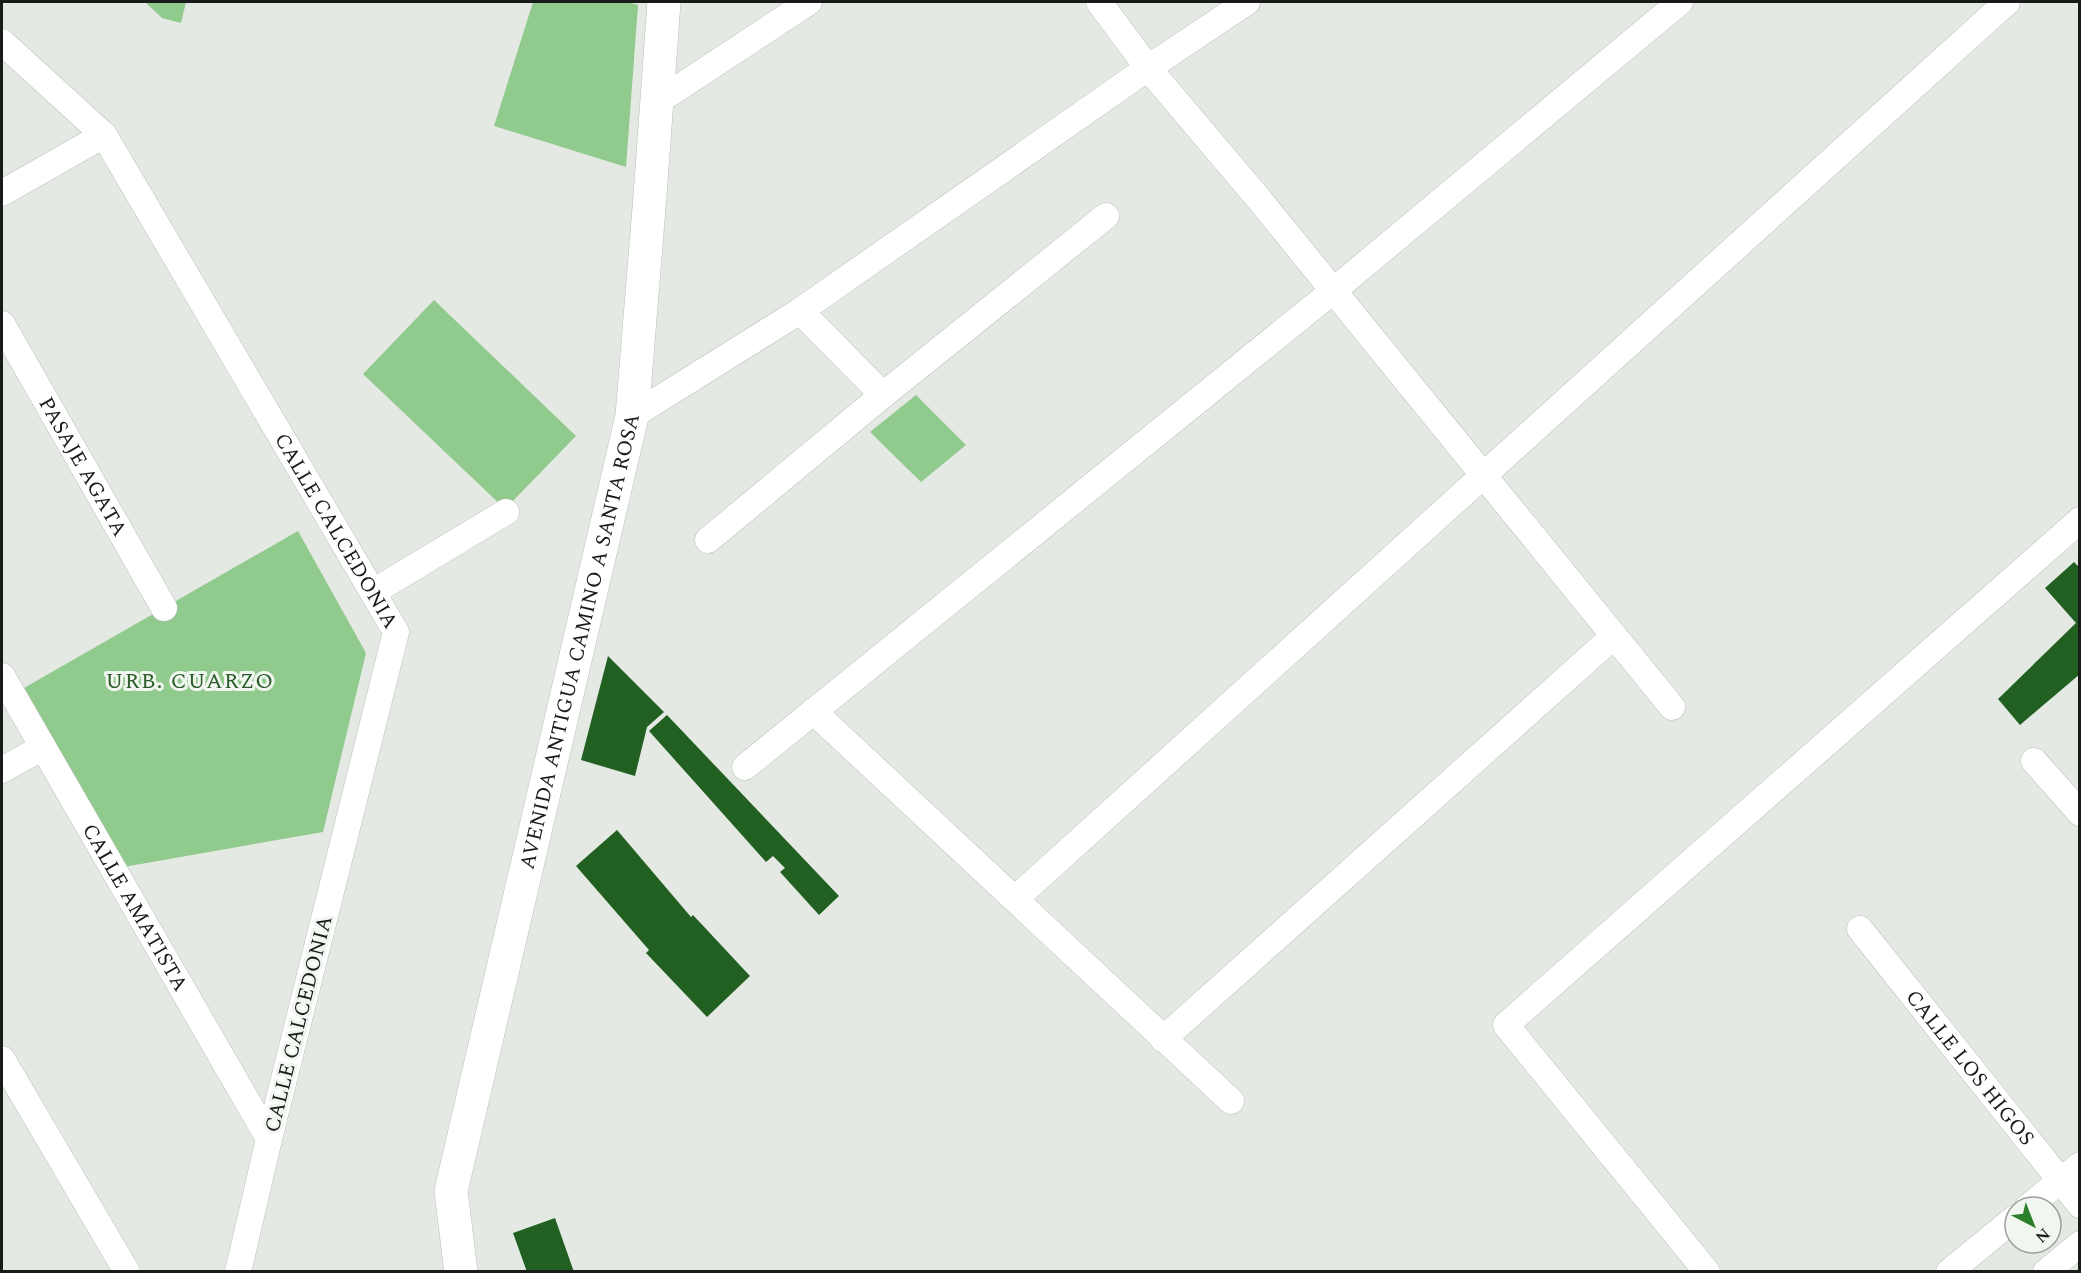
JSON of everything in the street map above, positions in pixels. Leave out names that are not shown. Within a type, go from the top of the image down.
[{"type":"street","name":"AVENIDA ANTIGUA CAMINO A SANTA ROSA","points":[[462,1272],[451,1191],[632,416],[664,2]]},
{"type":"street","points":[[657,102],[809,2]]},
{"type":"street","points":[[1099,2],[1148,68],[1672,707]]},
{"type":"street","points":[[632,416],[800,311],[1148,68],[1247,2]]},
{"type":"street","points":[[745,766],[1333,291],[1680,2]]},
{"type":"street","points":[[1015,899],[2007,2]]},
{"type":"street","name":"CALLE CALCEDONIA","points":[[2,42],[104,135],[396,632],[238,1272]]},
{"type":"street","points":[[2,193],[104,135]]},
{"type":"street","points":[[708,540],[883,394],[1106,216]]},
{"type":"street","points":[[800,311],[883,394]]},
{"type":"street","name":"PASAJE AGATA","points":[[2,324],[164,608]]},
{"type":"street","points":[[373,592],[506,512]]},
{"type":"street","points":[[1707,1272],[1506,1025],[2079,520]]},
{"type":"street","points":[[1163,1039],[1614,636]]},
{"type":"street","name":"CALLE AMATISTA","points":[[2,676],[269,1139]]},
{"type":"street","points":[[813,711],[1231,1101]]},
{"type":"street","points":[[2,770],[43,747]]},
{"type":"street","points":[[2034,762],[2079,813]]},
{"type":"street","name":"CALLE LOS HIGOS","points":[[1860,929],[2079,1205]]},
{"type":"street","points":[[2,1059],[127,1272]]},
{"type":"street","points":[[2043,1195],[2079,1164]]},
{"type":"street","points":[[1949,1272],[2003,1228]]},
{"type":"street","points":[[2046,1272],[2079,1244]]},
{"type":"green space","points":[[145,2],[186,2],[181,23],[162,18]]},
{"type":"green space","points":[[533,2],[627,2],[638,5],[626,167],[494,126]]},
{"type":"green space","points":[[434,300],[576,436],[505,509],[363,374]]},
{"type":"green space","points":[[916,395],[966,445],[921,482],[870,432]]},
{"type":"green space","points":[[298,531],[366,653],[323,832],[118,868],[17,692]]},
{"type":"building","points":[[2074,562],[2080,568],[2080,674],[2020,725],[1998,699],[2076,623],[2045,588]]},
{"type":"building","points":[[608,656],[664,712],[647,727],[635,776],[581,760]]},
{"type":"building","points":[[667,715],[839,896],[819,915],[780,872],[785,868],[773,856],[766,862],[649,731]]},
{"type":"building","points":[[617,830],[691,917],[693,915],[750,976],[707,1017],[646,953],[649,950],[576,866]]},
{"type":"building","points":[[555,1218],[574,1272],[527,1272],[513,1233]]},
{"type":"district","name":"URB. CUARZO","points":[[190,680]]}]
